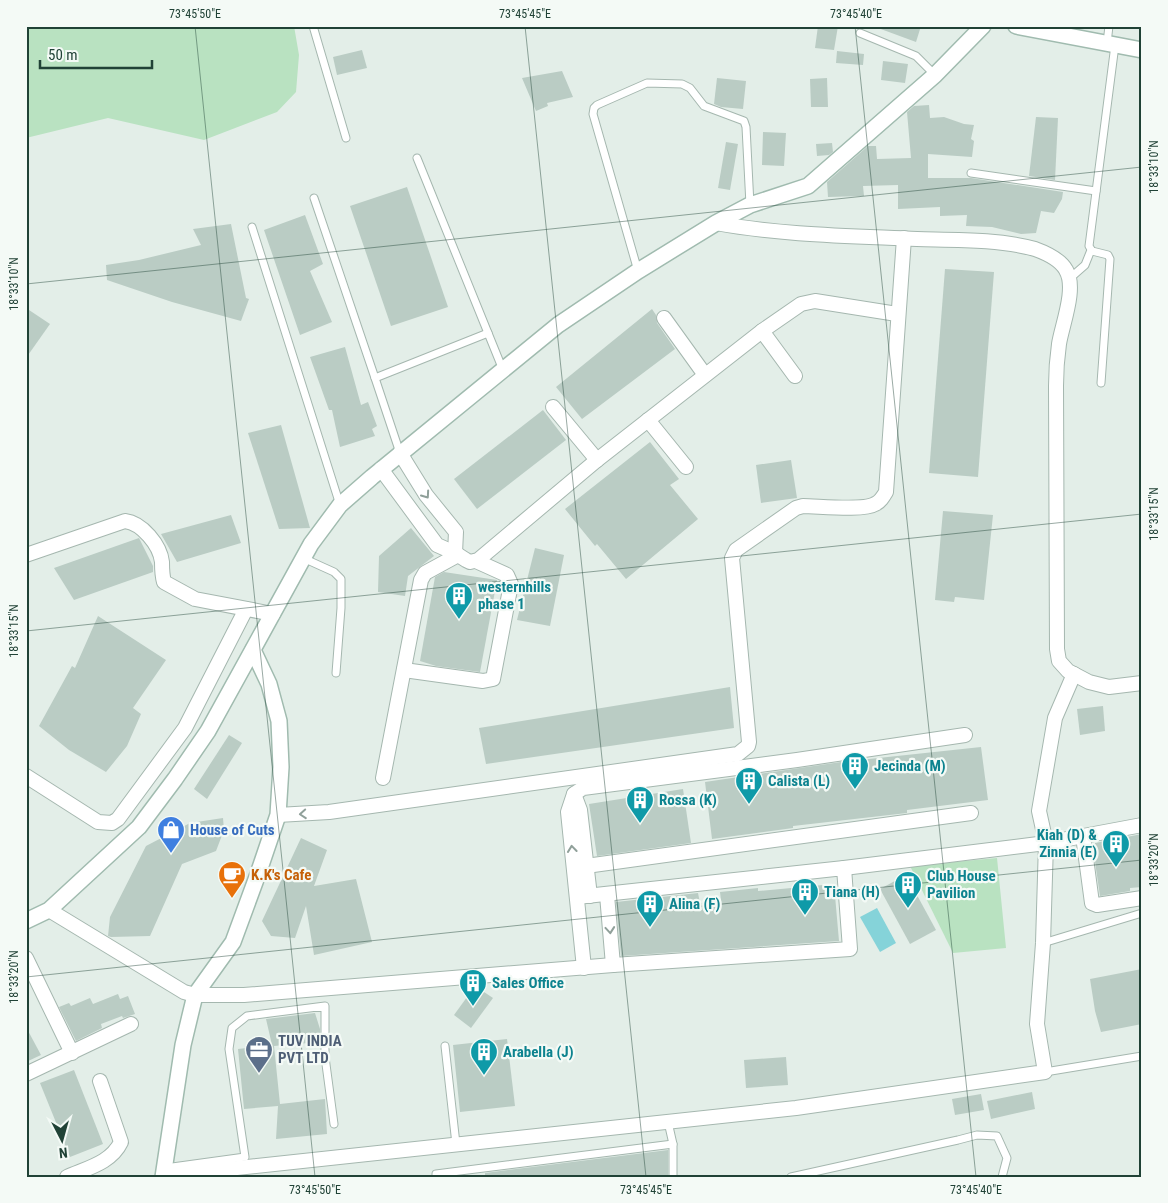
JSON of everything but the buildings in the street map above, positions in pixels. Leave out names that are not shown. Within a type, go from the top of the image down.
[{"type":"street","points":[[29,918],[49,910],[139,827],[175,780],[208,731],[311,544],[340,505],[381,469],[558,325],[638,271],[716,223],[750,205],[808,186],[935,76],[983,26]]},
{"type":"street","points":[[1023,27],[1142,50]]},
{"type":"street","points":[[716,223],[745,228],[968,240],[1007,244],[1034,249],[1055,258],[1066,270],[1068,280],[1068,308],[1059,342],[1056,386],[1056,639],[1060,661],[1068,671],[1089,682],[1109,687],[1142,683]]},
{"type":"street","points":[[278,815],[328,812],[738,754],[744,750],[749,742],[732,558],[736,550],[796,508],[803,506],[859,507],[874,505],[882,499],[886,492],[897,314],[904,238]]},
{"type":"street","points":[[476,561],[597,460],[762,331],[801,304],[815,301],[897,314]]},
{"type":"street","points":[[664,318],[705,375]]},
{"type":"street","points":[[762,331],[795,376]]},
{"type":"street","points":[[553,407],[597,460]]},
{"type":"street","points":[[648,420],[686,467]]},
{"type":"street","points":[[400,454],[426,495],[456,532],[457,554]]},
{"type":"street","points":[[381,469],[438,545],[466,560],[476,561],[507,575],[511,584],[494,679],[483,681],[404,670]]},
{"type":"street","points":[[26,555],[124,521],[131,522],[138,525],[153,540],[162,561],[161,569],[164,582],[195,599],[273,614]]},
{"type":"street","points":[[383,778],[421,580],[425,573],[457,554]]},
{"type":"street","points":[[26,776],[98,822],[112,823],[118,819],[185,728],[246,609]]},
{"type":"street","points":[[253,650],[269,684],[279,721],[281,767],[278,815],[233,942],[195,995],[183,1045],[164,1173],[803,1107],[1045,1072],[1037,1024],[1043,943],[1046,843],[1039,811],[1055,718],[1074,674]]},
{"type":"street","points":[[583,897],[568,812],[574,794],[583,788],[965,735]]},
{"type":"street","points":[[574,794],[580,810],[586,866],[583,897],[584,968]]},
{"type":"street","points":[[586,866],[970,813]]},
{"type":"street","points":[[583,897],[1046,843],[1142,826]]},
{"type":"street","points":[[1083,836],[1092,903],[1097,905],[1142,898]]},
{"type":"street","points":[[49,910],[184,992],[195,995],[244,994],[613,965],[850,949],[844,868]]},
{"type":"street","points":[[606,895],[613,965]]},
{"type":"street","points":[[26,958],[72,1052]]},
{"type":"street","points":[[26,1074],[131,1024]]},
{"type":"street","points":[[67,1177],[107,1160],[116,1152],[120,1142],[100,1081]]},
{"type":"lane","points":[[313,26],[346,138]]},
{"type":"lane","points":[[1068,280],[1085,265],[1091,250],[1089,246],[1111,44],[1109,26]]},
{"type":"lane","points":[[860,33],[916,56],[935,76]]},
{"type":"lane","points":[[638,271],[594,114],[594,108],[597,105],[647,83],[682,84],[690,88],[704,106],[744,121],[746,125],[750,205]]},
{"type":"lane","points":[[416,158],[503,370]]},
{"type":"lane","points":[[971,173],[1096,190]]},
{"type":"lane","points":[[314,198],[400,454]]},
{"type":"lane","points":[[252,227],[340,505]]},
{"type":"lane","points":[[1091,250],[1105,254],[1110,260],[1101,383]]},
{"type":"lane","points":[[375,378],[488,333]]},
{"type":"lane","points":[[303,558],[334,572],[341,579],[341,608],[336,673]]},
{"type":"lane","points":[[1043,943],[1142,913]]},
{"type":"lane","points":[[164,1173],[245,1157],[230,1049],[232,1028],[247,1016],[325,1006],[325,1057],[334,1124]]},
{"type":"lane","points":[[445,1046],[456,1144]]},
{"type":"lane","points":[[1045,1072],[1142,1056]]},
{"type":"lane","points":[[668,1122],[673,1144],[673,1177]]},
{"type":"lane","points":[[791,1177],[977,1135],[997,1136],[1007,1158],[1002,1177]]},
{"type":"lane","points":[[436,1177],[436,1174],[673,1144]]},
{"type":"green space","points":[[26,26],[294,26],[299,55],[296,92],[277,112],[204,140],[108,118],[26,138]]},
{"type":"green space","points":[[997,858],[1006,948],[953,953],[910,866]]},
{"type":"water","points":[[877,908],[896,943],[880,952],[860,917]]},
{"type":"place","name":"westernhills phase 1","points":[[459,620]]},
{"type":"place","name":"Jecinda (M)","points":[[855,790]]},
{"type":"place","name":"Calista (L)","points":[[749,805]]},
{"type":"place","name":"Rossa (K)","points":[[640,824]]},
{"type":"place","name":"House of Cuts","points":[[171,854]]},
{"type":"place","name":"Kiah (D) & Zinnia (E)","points":[[1116,868]]},
{"type":"place","name":"K.K's Cafe","points":[[232,899]]},
{"type":"place","name":"Club House Pavilion","points":[[908,909]]},
{"type":"place","name":"Tiana (H)","points":[[805,916]]},
{"type":"place","name":"Alina (F)","points":[[650,928]]},
{"type":"place","name":"Sales Office","points":[[473,1007]]},
{"type":"place","name":"TUV INDIA PVT LTD","points":[[259,1074]]},
{"type":"place","name":"Arabella (J)","points":[[484,1076]]}]
